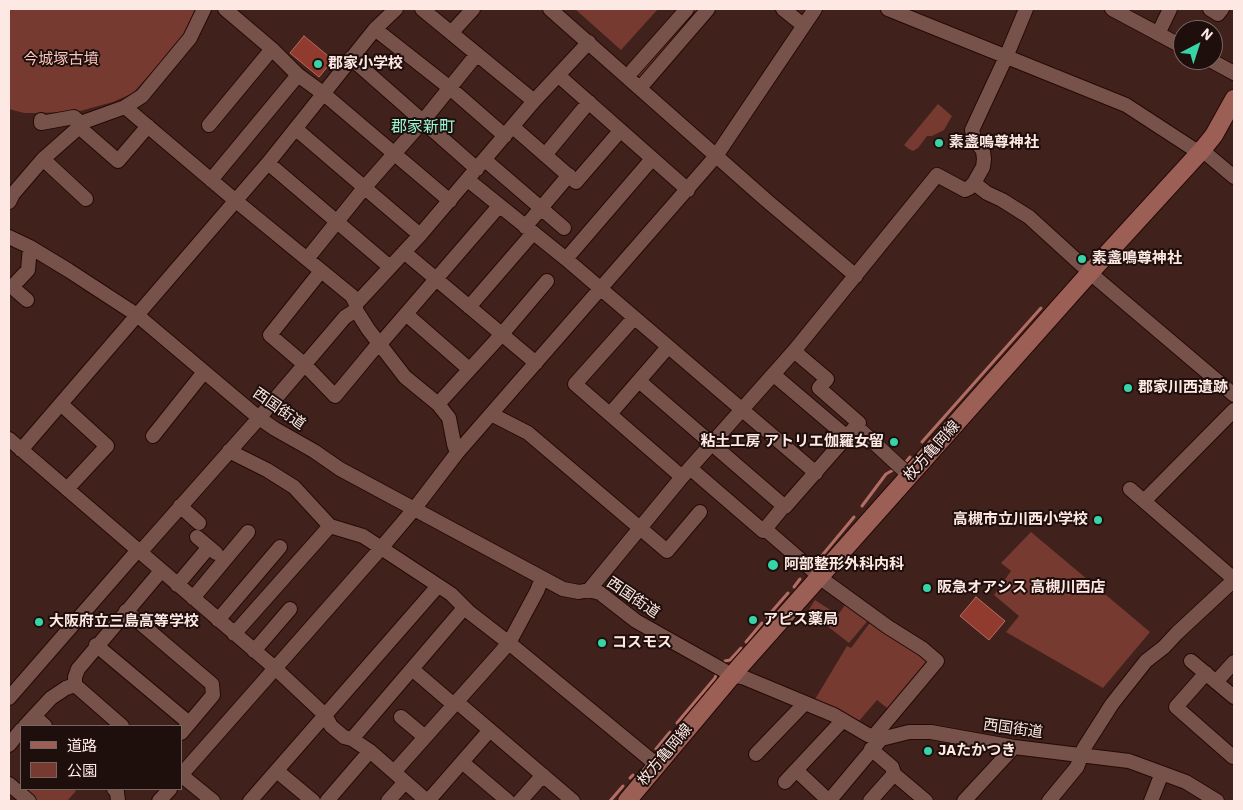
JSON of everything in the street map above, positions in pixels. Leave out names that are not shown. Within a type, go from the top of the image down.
[{"type":"main road","name":"枚方亀岡線","points":[[627,801],[732,675],[1202,150],[1214,135],[1234,99]]},
{"type":"street","points":[[9,202],[13,194],[43,159],[86,121],[125,107],[142,96],[190,38],[204,9]]},
{"type":"street","points":[[225,9],[272,49],[298,75],[324,94],[450,201]]},
{"type":"street","points":[[22,450],[268,163],[375,29],[396,9]]},
{"type":"street","points":[[422,9],[534,101]]},
{"type":"street","points":[[452,32],[474,9]]},
{"type":"street","points":[[550,9],[766,200],[856,276]]},
{"type":"street","points":[[633,70],[687,9]]},
{"type":"street","points":[[640,88],[708,9]]},
{"type":"street","points":[[783,9],[803,25]]},
{"type":"street","points":[[182,774],[382,547],[457,453],[688,190],[716,156],[815,9]]},
{"type":"street","points":[[888,9],[1126,105],[1192,148],[1202,150],[1234,177]]},
{"type":"street","points":[[589,590],[686,472],[774,375],[937,175],[965,190],[974,183],[984,159],[983,151],[974,138],[972,130],[1026,9]]},
{"type":"street","points":[[1112,9],[1173,41]]},
{"type":"street","points":[[1158,34],[1170,9]]},
{"type":"street","points":[[1210,9],[1218,14],[1222,9]]},
{"type":"street","points":[[375,29],[509,132],[545,155],[576,182],[620,131]]},
{"type":"street","points":[[9,698],[138,550],[143,549],[259,418],[345,317],[356,307],[477,170],[534,101],[559,76],[588,42]]},
{"type":"street","points":[[209,125],[272,49]]},
{"type":"street","points":[[307,259],[477,54]]},
{"type":"street","points":[[351,58],[477,170],[542,208],[564,228]]},
{"type":"street","points":[[1223,67],[1234,73]]},
{"type":"street","points":[[210,180],[298,75]]},
{"type":"street","points":[[559,76],[688,190]]},
{"type":"street","points":[[545,155],[589,102]]},
{"type":"street","points":[[125,107],[210,180],[352,296],[356,307],[379,344],[405,377],[438,404],[449,418],[457,453]]},
{"type":"street","points":[[41,120],[41,122],[74,117],[118,161],[148,126]]},
{"type":"street","points":[[296,129],[420,235]]},
{"type":"street","points":[[43,159],[86,199]]},
{"type":"street","points":[[566,259],[652,159]]},
{"type":"street","points":[[268,163],[390,267]]},
{"type":"street","points":[[477,170],[499,206],[566,259],[668,348],[816,472]]},
{"type":"street","points":[[469,307],[529,230],[542,208],[568,175]]},
{"type":"street","points":[[974,183],[987,193],[1029,217],[1090,273],[1234,394]]},
{"type":"street","points":[[321,271],[270,335],[305,365],[335,396],[499,206]]},
{"type":"street","name":"西国街道","points":[[9,237],[30,247],[137,315],[259,418],[340,469],[563,589],[579,592],[589,590],[600,593],[636,621],[732,675],[745,678],[843,720],[875,741],[909,732],[931,732],[1014,747],[1129,761],[1186,782],[1217,801]]},
{"type":"street","points":[[27,300],[12,287],[28,270],[30,247]]},
{"type":"street","points":[[404,252],[536,363]]},
{"type":"street","points":[[438,404],[547,281]]},
{"type":"street","points":[[406,314],[469,369]]},
{"type":"street","points":[[634,318],[575,384],[610,414],[763,531],[765,529],[820,577],[888,627],[923,649],[937,661],[829,801],[796,770]]},
{"type":"street","points":[[610,414],[668,348]]},
{"type":"street","points":[[765,529],[859,423],[819,388],[827,379],[794,351]]},
{"type":"street","points":[[152,436],[204,372]]},
{"type":"street","points":[[774,375],[847,437]]},
{"type":"street","points":[[639,381],[784,506]]},
{"type":"street","points":[[61,404],[107,446],[67,489]]},
{"type":"street","points":[[1144,502],[1234,410]]},
{"type":"street","points":[[491,414],[528,433],[667,551],[700,512]]},
{"type":"street","points":[[856,426],[910,476]]},
{"type":"street","points":[[9,439],[276,669],[325,715],[331,726],[344,737],[370,751],[428,801],[490,730]]},
{"type":"street","points":[[228,451],[267,470],[294,487],[330,526],[363,536],[451,594],[464,608],[657,765]]},
{"type":"street","points":[[1049,801],[1077,767],[1084,748],[1112,704],[1146,661],[1164,647],[1234,580],[1130,490]]},
{"type":"street","points":[[180,506],[209,547],[225,560]]},
{"type":"street","points":[[234,634],[330,526]]},
{"type":"street","points":[[193,598],[248,532]]},
{"type":"street","points":[[177,585],[209,547]]},
{"type":"street","points":[[218,620],[280,547]]},
{"type":"street","points":[[121,725],[75,685],[75,676],[96,645],[161,571]]},
{"type":"street","points":[[394,772],[509,643],[538,591],[542,578]]},
{"type":"street","points":[[250,801],[438,586]]},
{"type":"street","points":[[352,740],[464,608]]},
{"type":"street","points":[[254,651],[290,609]]},
{"type":"street","points":[[126,611],[212,684],[213,695],[185,728]]},
{"type":"street","points":[[96,645],[182,725]]},
{"type":"street","points":[[1191,660],[1234,697]]},
{"type":"street","points":[[1234,662],[1211,677],[1176,707],[1234,756]]},
{"type":"street","points":[[412,669],[490,730],[573,801]]},
{"type":"street","points":[[42,725],[29,721],[51,698],[66,688],[75,685]]},
{"type":"street","points":[[756,754],[804,703]]},
{"type":"street","points":[[401,717],[425,738]]},
{"type":"street","points":[[785,782],[843,720]]},
{"type":"street","points":[[9,745],[20,731]]},
{"type":"street","points":[[875,741],[892,767],[894,774],[919,799]]},
{"type":"street","points":[[964,801],[1014,747]]},
{"type":"street","points":[[327,801],[370,751]]},
{"type":"street","points":[[462,762],[508,801]]},
{"type":"street","points":[[277,771],[313,801]]},
{"type":"street","points":[[1151,801],[1162,773]]},
{"type":"street","points":[[870,801],[894,774]]},
{"type":"street","points":[[520,801],[543,775]]},
{"type":"street","points":[[182,776],[213,801]]},
{"type":"street","points":[[388,801],[405,782]]},
{"type":"street","points":[[9,784],[29,801]]},
{"type":"street","points":[[159,801],[169,790]]},
{"type":"green space","name":"今城塚古墳","points":[[9,9],[198,9],[186,34],[133,93],[113,102],[80,111],[24,113],[9,109]]},
{"type":"green space","points":[[575,9],[658,9],[621,50]]},
{"type":"green space","points":[[693,9],[700,9],[640,78],[636,74]]},
{"type":"green space","points":[[938,104],[952,116],[944,130],[932,136],[927,136],[918,148],[913,151],[909,149],[904,145]]},
{"type":"green space","points":[[1031,532],[1150,632],[1103,688],[1006,632],[1019,616],[994,595],[1011,571],[1001,563]]},
{"type":"green space","points":[[815,600],[838,615],[847,602],[870,618],[849,643],[808,611]]},
{"type":"green space","points":[[872,620],[933,661],[891,711],[877,700],[859,721],[814,701],[847,646],[851,648]]},
{"type":"green space","points":[[27,790],[76,791],[67,801],[35,801],[25,792]]},
{"type":"shaded area","points":[[304,36],[333,60],[319,77],[290,53]]},
{"type":"shaded area","points":[[976,597],[1005,621],[989,640],[960,616]]},
{"type":"waterway","points":[[922,442],[1041,308]]},
{"type":"waterway","points":[[904,464],[910,457]]},
{"type":"waterway","points":[[862,506],[886,474],[895,469]]},
{"type":"waterway","points":[[815,564],[854,517]]},
{"type":"waterway","points":[[794,587],[800,579]]},
{"type":"waterway","points":[[767,617],[788,593]]},
{"type":"waterway","points":[[746,642],[762,623]]},
{"type":"waterway","points":[[725,661],[730,660],[741,648]]},
{"type":"waterway","points":[[677,723],[715,678],[717,672]]},
{"type":"waterway","points":[[656,749],[670,732]]},
{"type":"waterway","points":[[630,778],[633,775]]},
{"type":"waterway","points":[[610,801],[623,786]]},
{"type":"place","name":"郡家小学校","points":[[318,64]]},
{"type":"place","name":"素盞嗚尊神社","points":[[939,143]]},
{"type":"place","name":"素盞鳴尊神社","points":[[1082,259]]},
{"type":"place","name":"郡家川西遺跡","points":[[1128,388]]},
{"type":"place","name":"粘土工房 アトリエ伽羅女留","points":[[894,442]]},
{"type":"place","name":"高槻市立川西小学校","points":[[1098,520]]},
{"type":"place","name":"阿部整形外科内科","points":[[773,565]]},
{"type":"place","name":"阪急オアシス 高槻川西店","points":[[927,588]]},
{"type":"place","name":"アピス薬局","points":[[753,620]]},
{"type":"place","name":"大阪府立三島高等学校","points":[[39,622]]},
{"type":"place","name":"コスモス","points":[[602,643]]},
{"type":"place","name":"JAたかつき","points":[[928,751]]},
{"type":"district","name":"郡家新町","points":[[423,127]]}]
